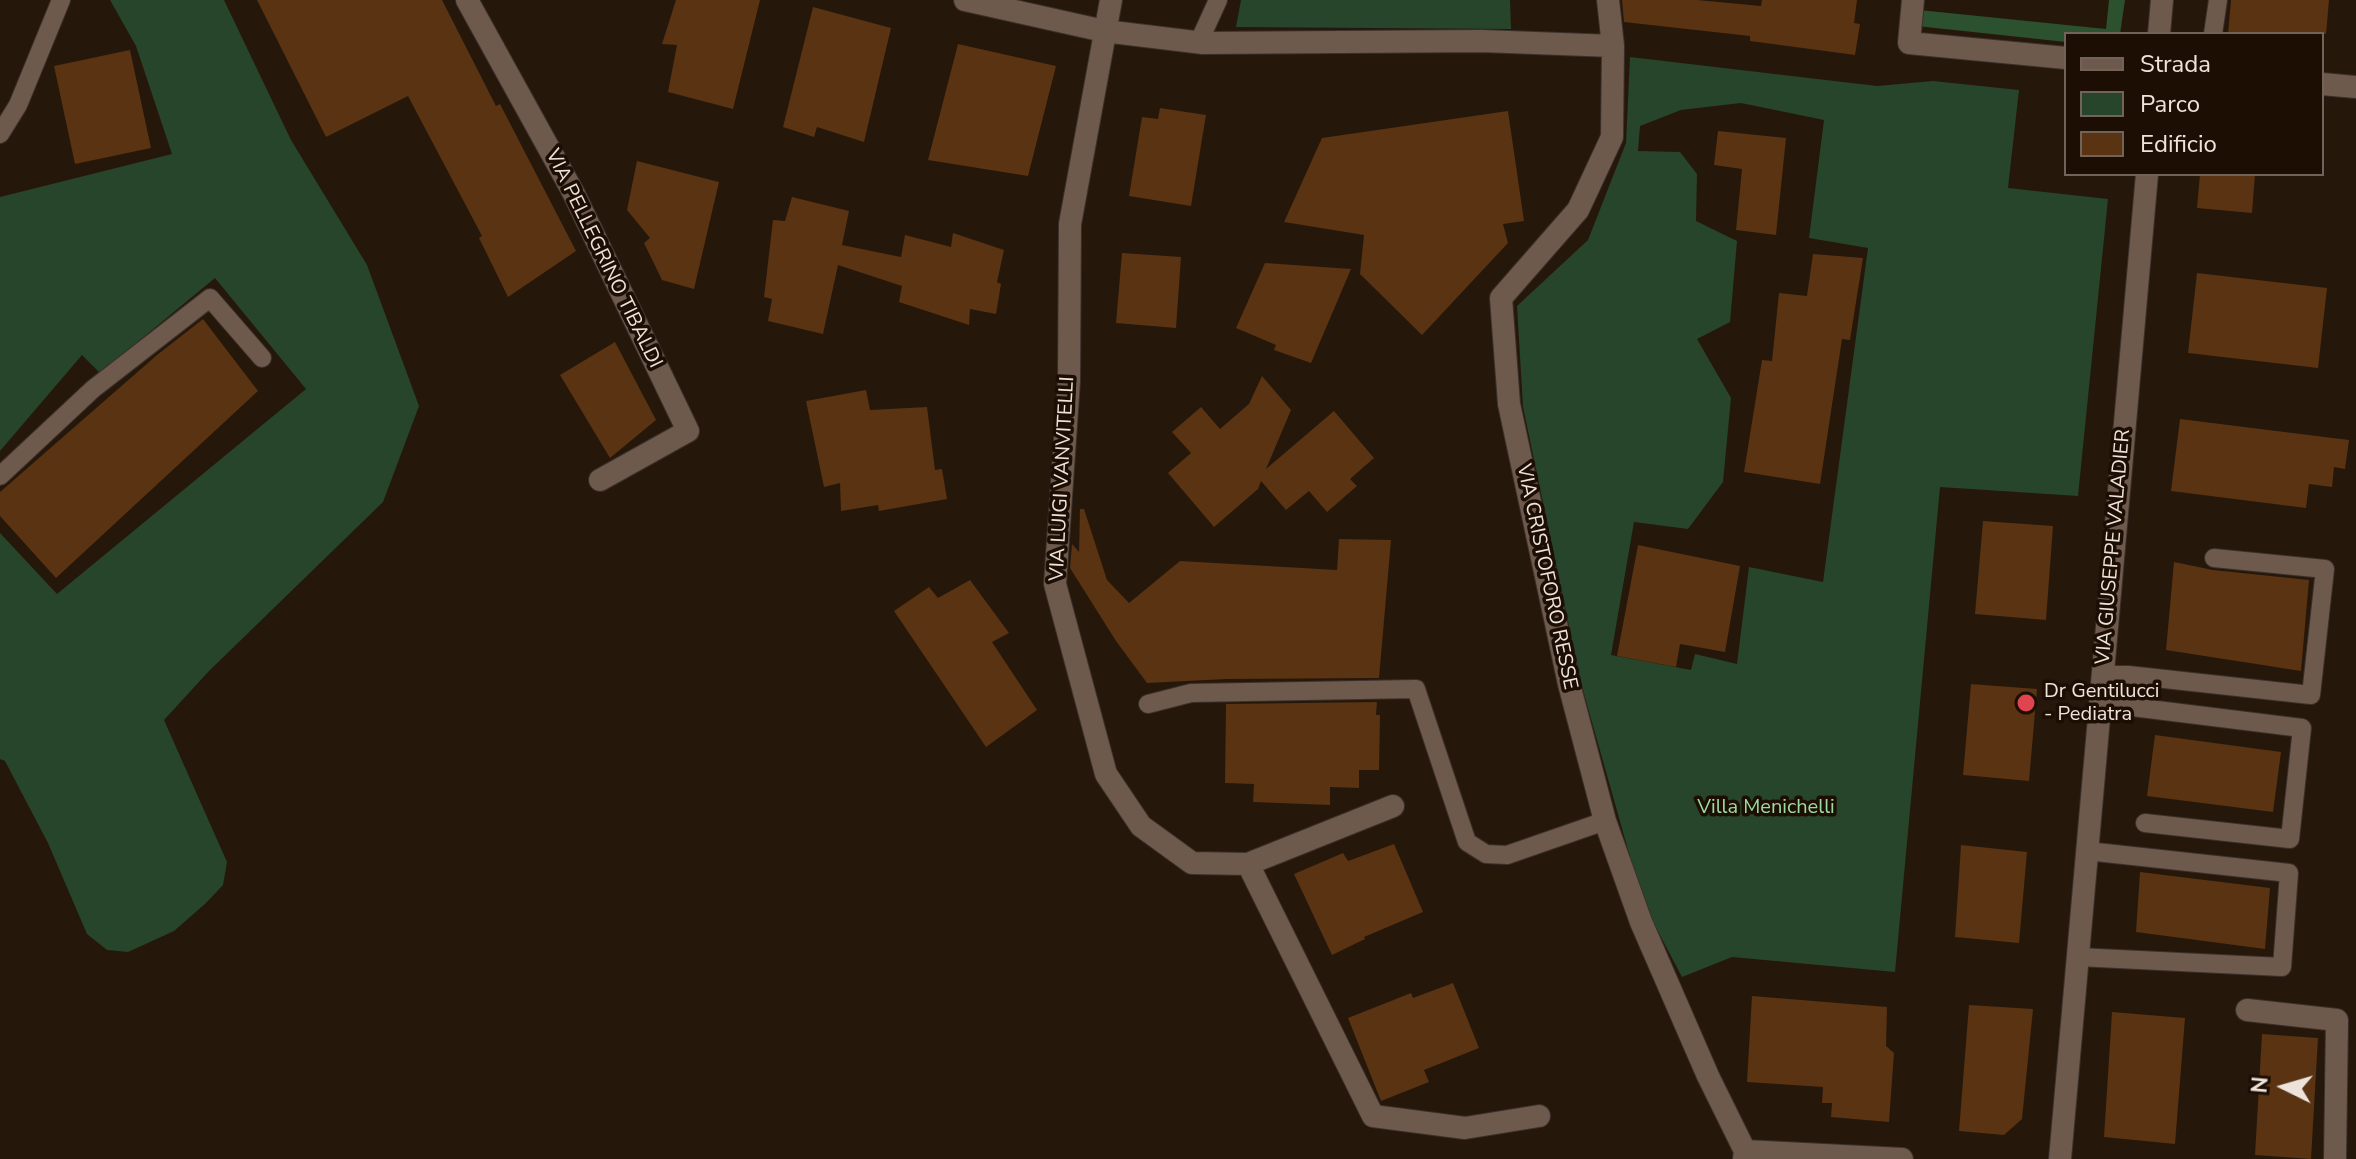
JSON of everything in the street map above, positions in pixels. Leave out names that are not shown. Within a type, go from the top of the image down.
[{"type":"street","name":"VIA PELLEGRINO TIBALDI","points":[[467,0],[573,192],[688,431],[600,480]]},
{"type":"street","points":[[965,0],[1104,31],[1203,43],[1482,41],[1613,46]]},
{"type":"street","name":"VIA LUIGI VANVITELLI","points":[[1111,0],[1070,224],[1069,381],[1055,584],[1106,774],[1141,826],[1192,863],[1248,864],[1393,806]]},
{"type":"street","name":"VIA CRISTOFORO RESSE","points":[[1608,0],[1613,46],[1612,137],[1578,210],[1501,298],[1509,404],[1569,684],[1605,821],[1641,922],[1708,1076],[1747,1156]]},
{"type":"street","points":[[1913,0],[1909,43],[2064,58]]},
{"type":"street","points":[[2159,32],[2162,0]]},
{"type":"street","points":[[2324,84],[2356,87]]},
{"type":"street","name":"VIA GIUSEPPE VALADIER","points":[[2060,1159],[2147,176]]},
{"type":"street","points":[[1248,864],[1373,1116],[1465,1128],[1539,1116]]},
{"type":"street","points":[[2247,1010],[2337,1020],[2335,1159]]},
{"type":"street","points":[[1747,1156],[1902,1159]]},
{"type":"lane","points":[[0,134],[18,105],[61,0]]},
{"type":"lane","points":[[1203,43],[1203,33],[1218,0]]},
{"type":"lane","points":[[2213,32],[2218,0]]},
{"type":"lane","points":[[0,476],[93,389],[210,298],[262,358]]},
{"type":"lane","points":[[2103,675],[2311,695],[2325,569],[2214,558]]},
{"type":"lane","points":[[1148,704],[1191,693],[1416,689],[1467,842],[1486,854],[1507,855],[1605,821]]},
{"type":"lane","points":[[2100,703],[2302,728],[2290,839],[2145,823]]},
{"type":"lane","points":[[2078,957],[2282,967],[2289,873],[2087,851]]},
{"type":"green space","points":[[110,0],[224,0],[291,140],[367,265],[419,406],[383,502],[209,671],[164,720],[227,862],[223,885],[206,903],[174,931],[128,952],[107,950],[87,934],[48,843],[5,761],[0,759],[0,533],[57,594],[306,389],[215,278],[100,373],[82,355],[0,451],[0,197],[172,154],[136,46]]},
{"type":"green space","points":[[1241,0],[1510,0],[1511,29],[1236,27]]},
{"type":"green space","points":[[2109,0],[2125,0],[2120,32],[2064,32],[2064,42],[1917,26],[1919,10],[2106,29]]},
{"type":"green space","name":"Villa Menichelli","points":[[1630,57],[1877,86],[1933,81],[2019,90],[2008,188],[2108,199],[2078,496],[1940,487],[1895,972],[1732,957],[1682,977],[1643,903],[1581,683],[1523,407],[1517,306],[1588,240],[1626,143]],"holes":[[[1741,103],[1824,120],[1809,238],[1868,248],[1823,582],[1749,567],[1737,664],[1695,654],[1691,670],[1611,655],[1634,522],[1688,529],[1723,482],[1731,398],[1697,339],[1730,322],[1737,241],[1696,221],[1697,174],[1680,152],[1638,151],[1640,126],[1681,110]]]},
{"type":"building","points":[[257,0],[442,0],[576,251],[508,297],[479,238],[482,236],[408,96],[326,137]]},
{"type":"building","points":[[676,0],[760,0],[733,109],[668,92],[677,45],[662,44]]},
{"type":"building","points":[[1622,0],[1697,0],[1761,6],[1762,0],[1857,0],[1854,23],[1860,24],[1855,55],[1750,41],[1750,36],[1624,22]]},
{"type":"building","points":[[2231,0],[2329,0],[2326,34],[2228,32]]},
{"type":"building","points":[[813,7],[891,28],[864,142],[817,127],[814,137],[783,127]]},
{"type":"building","points":[[958,44],[1056,66],[1028,176],[928,160]]},
{"type":"building","points":[[130,50],[151,148],[75,164],[54,66]]},
{"type":"building","points":[[1160,108],[1206,115],[1191,206],[1129,196],[1142,117],[1158,119]]},
{"type":"building","points":[[1508,111],[1524,221],[1503,224],[1508,243],[1422,335],[1360,274],[1364,235],[1284,222],[1322,138]]},
{"type":"building","points":[[1718,131],[1786,138],[1776,235],[1736,230],[1742,169],[1714,165]]},
{"type":"building","points":[[637,161],[719,182],[694,289],[662,280],[644,243],[650,238],[627,210]]},
{"type":"building","points":[[2200,176],[2255,176],[2252,213],[2197,208]]},
{"type":"building","points":[[792,197],[849,211],[842,245],[901,257],[905,235],[951,247],[953,233],[1004,250],[997,282],[1001,284],[996,314],[970,309],[969,325],[899,302],[902,286],[838,265],[823,334],[768,321],[772,299],[764,297],[773,220],[785,221]]},
{"type":"building","points":[[1122,253],[1181,257],[1176,328],[1116,323]]},
{"type":"building","points":[[1813,254],[1863,258],[1850,340],[1842,339],[1820,484],[1744,472],[1762,360],[1772,361],[1779,293],[1807,296]]},
{"type":"building","points":[[1265,263],[1351,269],[1311,363],[1274,350],[1276,345],[1236,328]]},
{"type":"building","points":[[2197,273],[2327,288],[2318,368],[2188,353]]},
{"type":"building","points":[[203,319],[258,391],[56,578],[0,516],[0,492],[157,355]]},
{"type":"building","points":[[615,342],[656,420],[610,458],[560,375]]},
{"type":"building","points":[[1262,376],[1291,410],[1266,469],[1334,411],[1374,458],[1350,479],[1357,486],[1327,512],[1309,491],[1286,510],[1261,481],[1258,489],[1214,527],[1168,473],[1191,453],[1172,432],[1201,407],[1220,429],[1249,404]]},
{"type":"building","points":[[866,390],[870,410],[927,407],[935,470],[942,469],[947,499],[879,511],[878,505],[841,511],[840,483],[824,487],[806,401]]},
{"type":"building","points":[[2180,419],[2349,440],[2345,469],[2334,467],[2332,487],[2309,484],[2306,508],[2171,491]]},
{"type":"building","points":[[1080,509],[1084,509],[1107,580],[1129,603],[1180,561],[1337,570],[1339,539],[1391,540],[1379,678],[1147,683],[1070,568],[1072,544],[1079,552]]},
{"type":"building","points":[[1983,521],[2053,526],[2046,620],[1975,614]]},
{"type":"building","points":[[1638,545],[1740,566],[1725,652],[1680,644],[1676,667],[1617,656]]},
{"type":"building","points":[[2174,562],[2213,570],[2309,580],[2301,671],[2166,650]]},
{"type":"building","points":[[970,580],[1009,633],[992,642],[1037,710],[986,747],[894,611],[929,587],[938,598]]},
{"type":"building","points":[[1971,684],[2037,689],[2029,781],[1963,775]]},
{"type":"building","points":[[1377,702],[1376,715],[1380,715],[1379,770],[1359,770],[1359,788],[1330,787],[1330,805],[1253,802],[1254,784],[1225,783],[1226,704]]},
{"type":"building","points":[[2155,735],[2281,752],[2273,812],[2147,796]]},
{"type":"building","points":[[1394,844],[1423,912],[1364,937],[1332,955],[1294,874],[1343,853],[1348,861]]},
{"type":"building","points":[[1961,845],[2027,852],[2019,943],[1955,937]]},
{"type":"building","points":[[2140,872],[2270,888],[2265,949],[2136,932]]},
{"type":"building","points":[[1453,983],[1479,1048],[1424,1070],[1429,1082],[1381,1101],[1348,1018],[1411,993],[1413,998]]},
{"type":"building","points":[[1752,996],[1887,1007],[1886,1046],[1894,1053],[1889,1122],[1831,1117],[1832,1103],[1822,1103],[1823,1087],[1747,1082]]},
{"type":"building","points":[[1969,1005],[2033,1009],[2022,1119],[2004,1135],[1959,1131]]},
{"type":"building","points":[[2112,1012],[2185,1018],[2175,1144],[2104,1137]]},
{"type":"building","points":[[2262,1034],[2318,1038],[2311,1159],[2255,1155]]},
{"type":"place","name":"Dr Gentilucci - Pediatra","points":[[2026,703]]}]
